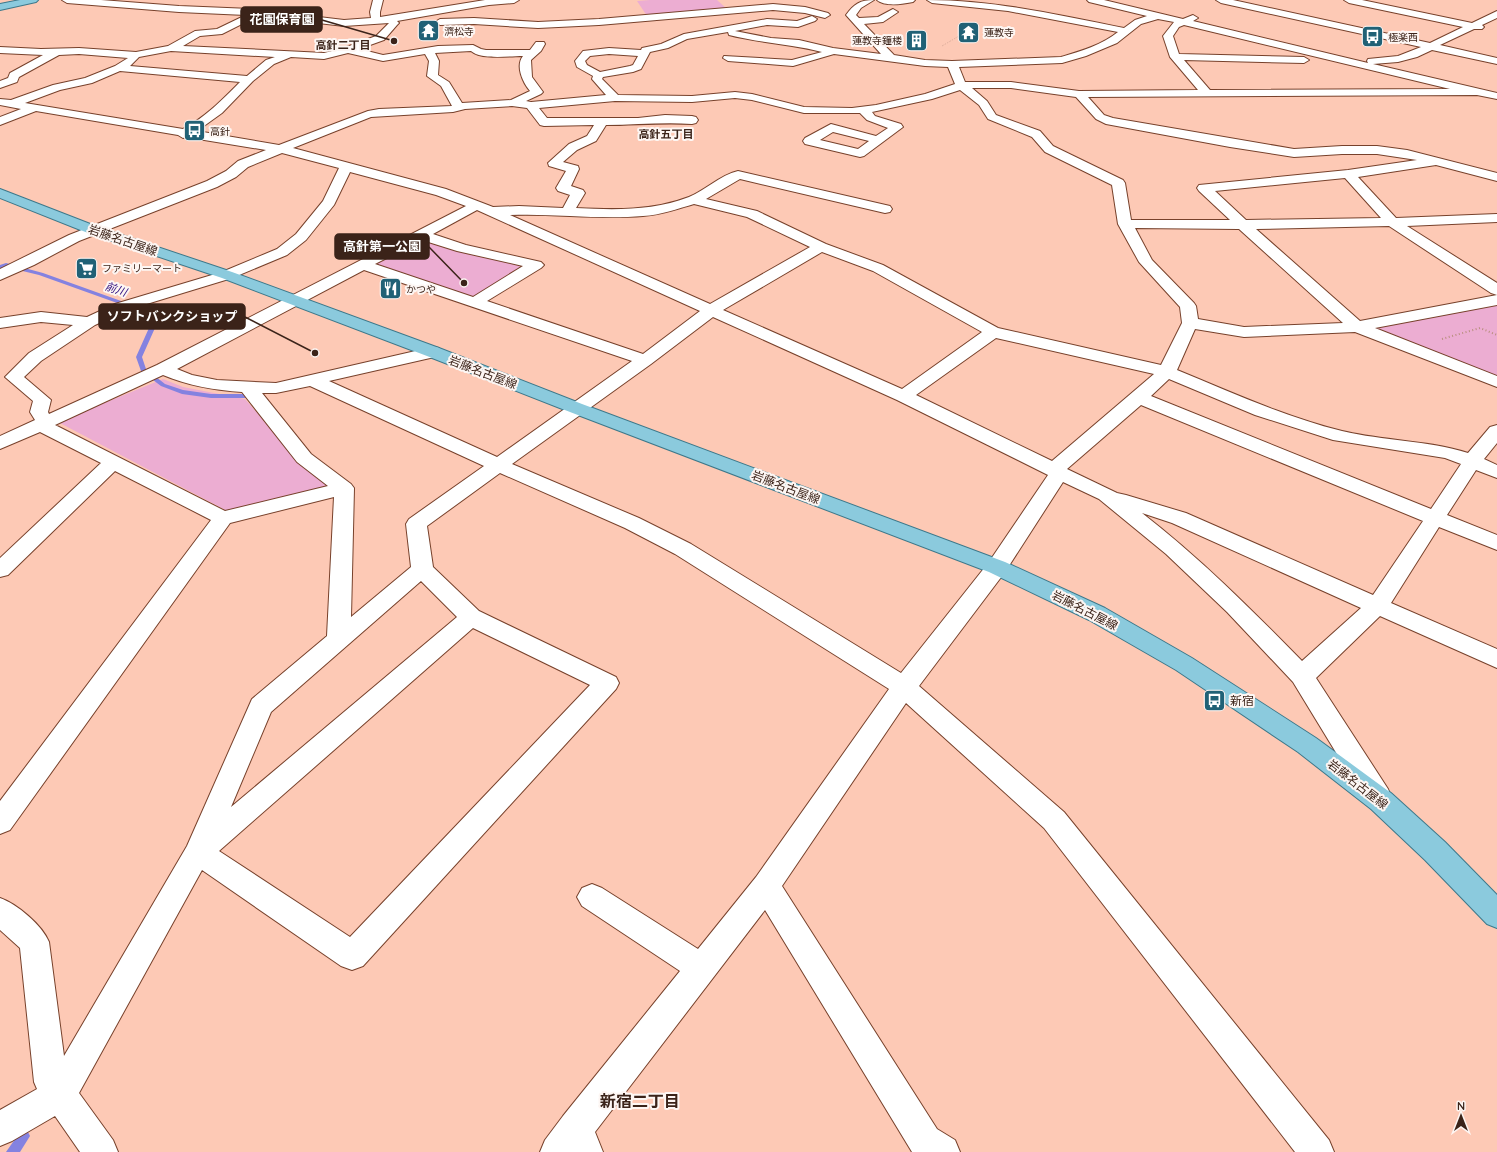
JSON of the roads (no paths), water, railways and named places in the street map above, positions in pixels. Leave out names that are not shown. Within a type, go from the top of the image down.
[{"type":"main road","points":[[0,7],[32,0]]},
{"type":"main road","name":"岩藤名古屋線","points":[[0,193],[93,230],[227,275],[433,352],[576,408],[997,567],[1097,614],[1184,664],[1306,745],[1381,801],[1435,851],[1496,913]]},
{"type":"street","points":[[67,0],[187,9],[254,12],[331,22],[474,21],[529,30],[599,22],[641,15],[734,10],[773,6],[805,10],[825,15],[880,20],[893,12]]},
{"type":"street","points":[[376,21],[375,12],[378,0]]},
{"type":"street","points":[[0,50],[111,52],[136,55],[171,48],[324,56],[348,50],[380,38],[393,21],[489,2],[514,0]]},
{"type":"street","points":[[722,0],[734,10]]},
{"type":"street","points":[[854,18],[858,6],[869,0]]},
{"type":"street","points":[[882,0],[898,2],[910,0]]},
{"type":"street","points":[[932,0],[1008,8],[1126,31]]},
{"type":"street","points":[[1092,0],[1487,94],[1497,103]]},
{"type":"street","points":[[1349,0],[1491,30]]},
{"type":"street","points":[[1221,4],[1239,2],[1497,61]]},
{"type":"street","points":[[171,48],[198,33],[219,32],[269,3]]},
{"type":"street","points":[[529,30],[530,12]]},
{"type":"street","points":[[1206,14],[1176,25],[1168,36],[1175,58],[1207,94]]},
{"type":"street","points":[[1175,58],[1372,61],[1398,59],[1413,55],[1432,47],[1497,14]]},
{"type":"street","points":[[644,53],[609,51],[587,53],[580,61],[582,67],[599,75],[633,69],[637,67],[646,50],[664,46],[684,38],[767,22],[798,24],[825,15]]},
{"type":"street","points":[[722,30],[771,41],[799,43],[833,50],[925,63],[952,64],[1062,60],[1082,54],[1113,41],[1138,22],[1157,16]]},
{"type":"street","points":[[854,18],[891,58]]},
{"type":"street","points":[[512,103],[536,92],[526,77],[526,59],[540,45],[540,40],[529,30]]},
{"type":"street","points":[[348,50],[383,58],[438,49],[473,48],[478,52],[486,53],[531,53]]},
{"type":"street","points":[[728,58],[793,63],[801,59],[822,56],[833,50]]},
{"type":"street","points":[[0,86],[13,80],[14,75],[58,51]]},
{"type":"street","points":[[429,51],[434,61],[432,76],[445,84],[459,108]]},
{"type":"street","points":[[183,134],[201,124],[218,111],[249,79],[270,62],[292,54]]},
{"type":"street","points":[[6,103],[57,87],[88,82],[119,68],[132,60],[136,55]]},
{"type":"street","points":[[573,1144],[701,968],[766,886],[904,687],[997,567],[1057,471],[1140,398],[1167,372],[1190,323],[1188,306],[1146,262],[1125,224],[1118,183],[1049,149],[1036,134],[992,117],[983,103],[961,85],[952,64]]},
{"type":"street","points":[[119,68],[249,79]]},
{"type":"street","points":[[599,75],[597,79],[602,87],[609,91],[615,98]]},
{"type":"street","points":[[3,269],[29,262],[74,238],[212,184],[230,174],[243,164],[368,114],[379,112],[459,108],[512,103],[531,105],[615,98],[692,99],[735,96],[752,97],[804,110],[852,111],[928,97],[947,92],[961,85],[1011,85],[1079,94],[1487,94]]},
{"type":"street","points":[[1079,94],[1100,117],[1110,121],[1294,153],[1342,150],[1377,150],[1407,154],[1497,177]]},
{"type":"street","points":[[6,103],[36,107],[183,134],[281,149],[441,192],[484,208],[903,396],[1106,495],[1179,518],[1497,659]]},
{"type":"street","points":[[531,105],[544,122],[638,122],[665,119],[692,120]]},
{"type":"street","points":[[0,121],[36,107]]},
{"type":"street","points":[[863,110],[871,118],[897,127],[878,140]]},
{"type":"street","points":[[568,212],[578,194],[563,188],[573,169],[554,163],[573,147],[592,138],[602,121]]},
{"type":"street","points":[[1434,162],[1348,174],[1204,188],[1244,226],[1357,327],[1497,382]]},
{"type":"street","points":[[223,518],[113,462],[43,424],[39,412],[42,400],[14,377],[35,357],[89,322],[121,307],[227,275],[282,252],[301,237],[329,202],[346,167]]},
{"type":"street","points":[[1348,174],[1393,223],[1497,290]]},
{"type":"street","points":[[0,443],[160,370],[422,235],[484,208],[611,215],[652,211],[694,200],[738,175],[885,209]]},
{"type":"street","points":[[694,200],[752,214],[821,247],[878,268],[993,332],[1167,372],[1261,411],[1340,436],[1448,454],[1472,461],[1497,472]]},
{"type":"street","points":[[1125,224],[1244,226],[1393,223],[1497,218]]},
{"type":"street","points":[[422,235],[462,248],[536,265],[475,302]]},
{"type":"street","points":[[3,269],[25,251],[74,238]]},
{"type":"street","points":[[198,852],[352,956],[607,683],[472,617],[422,569],[416,524],[645,360],[711,310],[821,247]]},
{"type":"street","points":[[363,265],[645,360]]},
{"type":"street","points":[[1190,323],[1244,332],[1357,327],[1497,300]]},
{"type":"street","points":[[0,323],[41,317],[89,322]]},
{"type":"street","points":[[903,396],[993,332]]},
{"type":"street","points":[[160,370],[187,379],[217,385],[276,388],[433,352]]},
{"type":"street","points":[[0,379],[22,370]]},
{"type":"street","points":[[312,380],[498,465],[632,523],[684,549],[904,687],[1054,820],[1317,1152]]},
{"type":"street","points":[[248,387],[304,458],[344,488]]},
{"type":"street","points":[[1140,398],[1497,543]]},
{"type":"street","points":[[1302,676],[1378,605],[1472,461],[1497,431]]},
{"type":"street","points":[[0,570],[113,462]]},
{"type":"street","points":[[0,822],[223,518],[344,488]]},
{"type":"street","points":[[339,640],[344,488]]},
{"type":"street","points":[[1106,495],[1174,550],[1235,606],[1302,676],[1381,801]]},
{"type":"street","points":[[0,1129],[60,1095],[198,852],[261,706],[422,569]]},
{"type":"street","points":[[198,852],[472,617]]},
{"type":"street","points":[[766,886],[925,1141],[943,1152]]},
{"type":"street","points":[[592,897],[701,968]]},
{"type":"street","points":[[0,911],[34,942],[51,1082],[101,1152]]},
{"type":"waterway","name":"前川","points":[[0,267],[6,265],[41,274],[147,312],[156,319],[139,357],[143,370],[163,385],[182,392],[211,396],[246,396]]},
{"type":"waterway","name":"前川","points":[[12,1152],[24,1136]]},
{"type":"place","name":"濟松寺","points":[[429,31]]},
{"type":"place","name":"蓮教寺","points":[[968,32]]},
{"type":"place","name":"極楽西","points":[[1372,37]]},
{"type":"place","name":"蓮教寺鐘楼","points":[[917,40]]},
{"type":"place","name":"花園保育園","points":[[394,41]]},
{"type":"place","name":"高針","points":[[194,131]]},
{"type":"place","name":"ファミリーマート","points":[[86,268]]},
{"type":"place","name":"高針第一公園","points":[[464,283]]},
{"type":"place","name":"かつや","points":[[390,289]]},
{"type":"place","name":"ソフトバンクショップ","points":[[315,353]]},
{"type":"place","name":"新宿","points":[[1215,700]]},
{"type":"district","name":"高針二丁目","points":[[343,45]]},
{"type":"district","name":"高針五丁目","points":[[666,134]]},
{"type":"district","name":"新宿二丁目","points":[[640,1101]]}]
